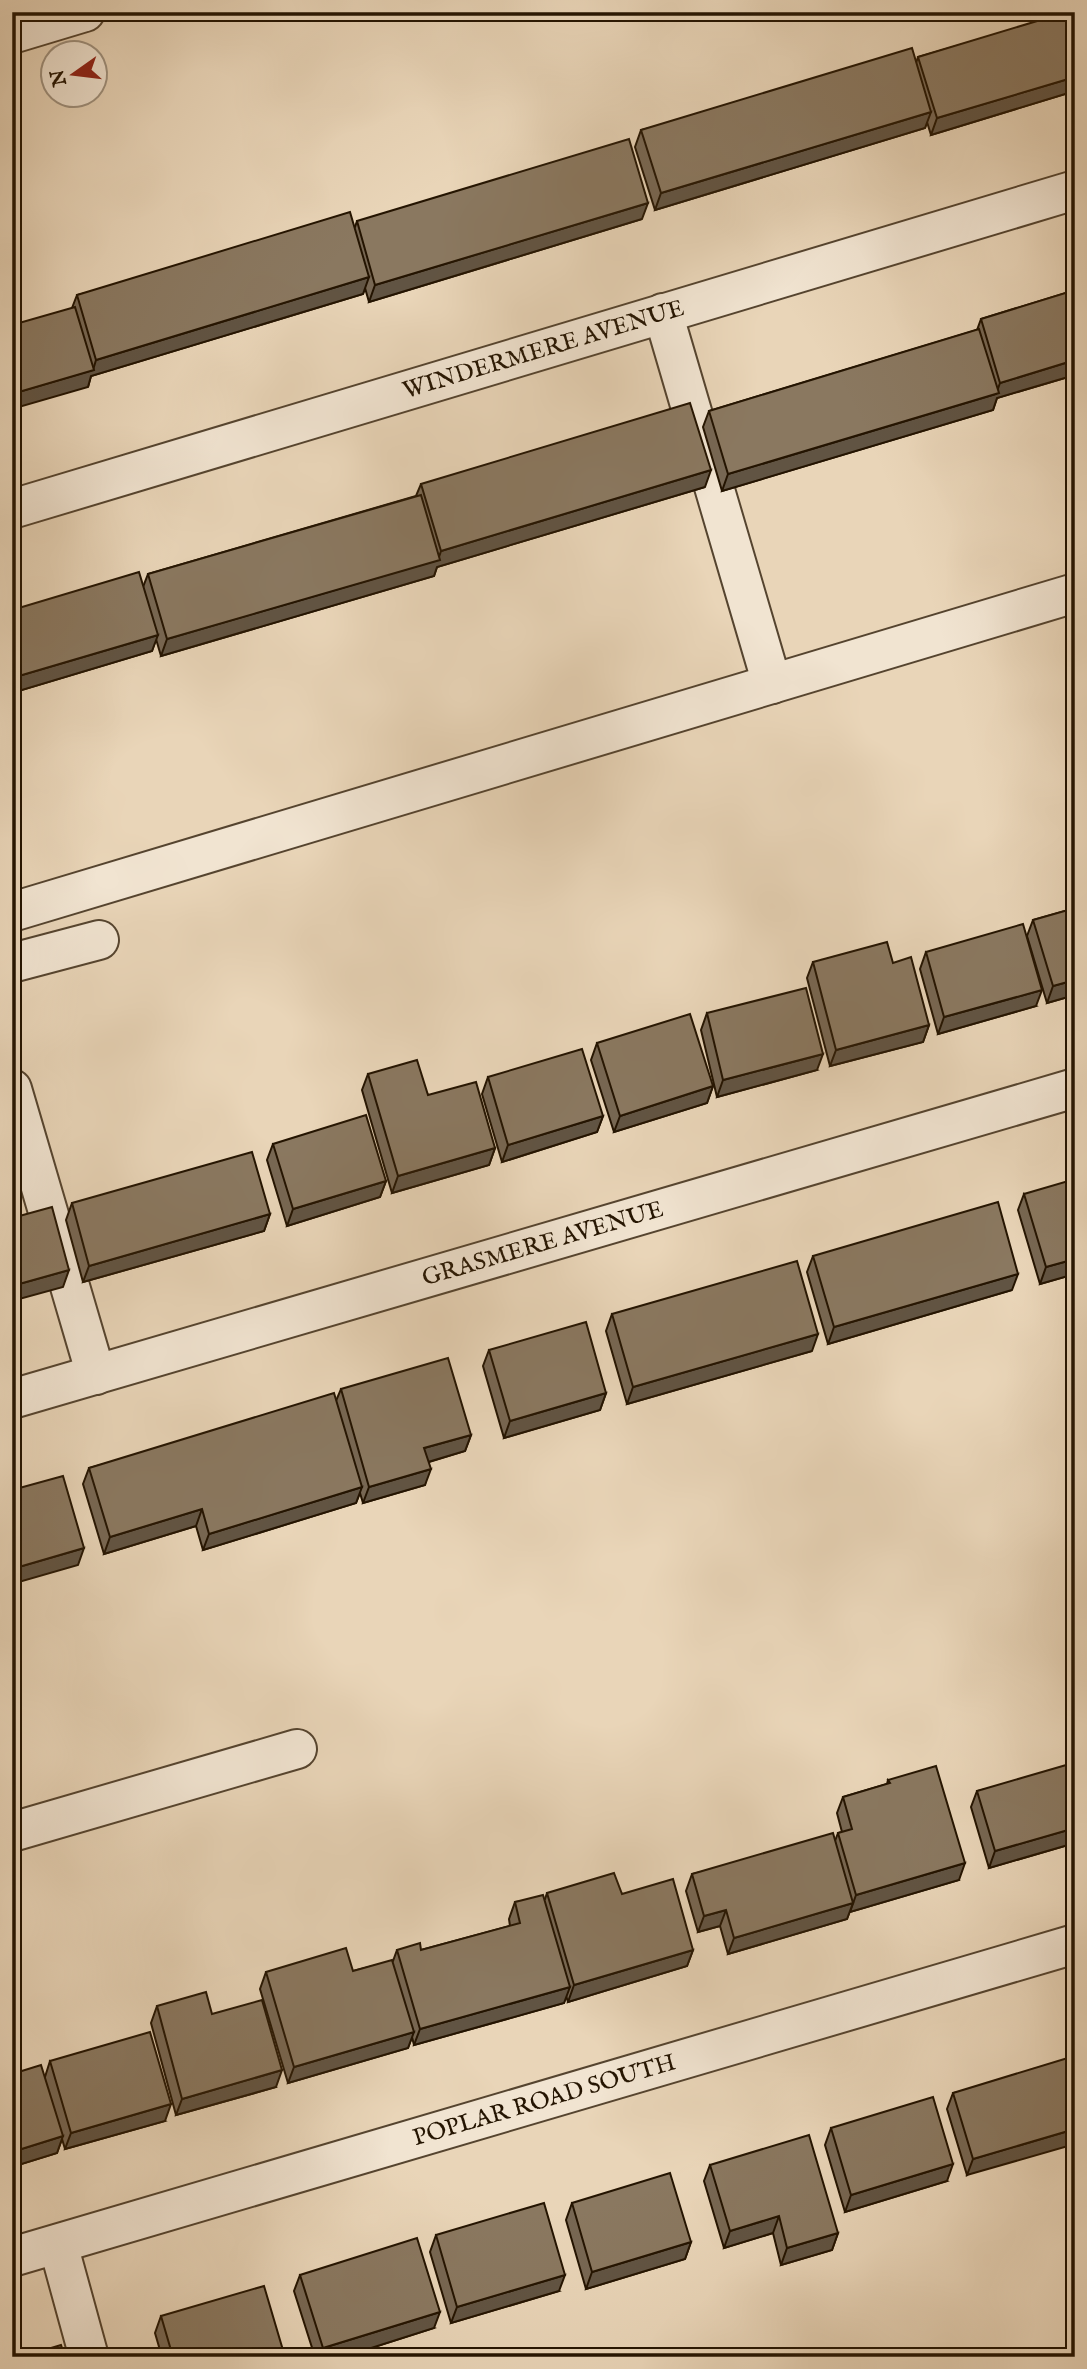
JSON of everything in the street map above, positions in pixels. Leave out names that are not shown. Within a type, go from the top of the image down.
[{"type":"street","points":[[12,34],[85,12]]},
{"type":"street","name":"WINDERMERE AVENUE","points":[[12,509],[1075,190]]},
{"type":"street","points":[[663,313],[772,684]]},
{"type":"street","points":[[12,912],[1075,593]]},
{"type":"street","points":[[12,963],[99,940]]},
{"type":"street","name":"GRASMERE AVENUE","points":[[12,1399],[1075,1088]]},
{"type":"street","points":[[12,1089],[96,1375]]},
{"type":"street","points":[[12,1832],[297,1749]]},
{"type":"street","name":"POPLAR ROAD SOUTH","points":[[12,2257],[1075,1944]]},
{"type":"street","points":[[58,2244],[89,2357]]},
{"type":"building","points":[[1067,12],[1075,12],[1075,77],[937,118],[918,57]]},
{"type":"building","points":[[912,48],[931,112],[661,193],[641,130]]},
{"type":"building","points":[[629,139],[648,203],[375,285],[357,221]]},
{"type":"building","points":[[350,212],[369,277],[96,360],[77,295]]},
{"type":"building","points":[[1075,290],[1075,360],[1000,383],[981,319]]},
{"type":"building","points":[[75,307],[94,370],[12,394],[12,325]]},
{"type":"building","points":[[979,329],[999,393],[728,474],[709,411]]},
{"type":"building","points":[[690,403],[711,470],[441,551],[421,484]]},
{"type":"building","points":[[421,495],[440,560],[167,639],[148,574]]},
{"type":"building","points":[[139,572],[158,635],[12,678],[12,610]]},
{"type":"building","points":[[1075,908],[1075,980],[1053,986],[1033,920]]},
{"type":"building","points":[[1023,924],[1042,990],[944,1017],[926,952]]},
{"type":"building","points":[[887,942],[893,963],[911,957],[929,1025],[836,1050],[813,962]]},
{"type":"building","points":[[806,988],[823,1054],[723,1080],[707,1013]]},
{"type":"building","points":[[690,1014],[713,1086],[620,1116],[597,1043]]},
{"type":"building","points":[[582,1049],[603,1116],[508,1145],[488,1077]]},
{"type":"building","points":[[417,1060],[428,1095],[476,1082],[495,1148],[398,1176],[368,1074]]},
{"type":"building","points":[[366,1115],[386,1181],[293,1209],[273,1144]]},
{"type":"building","points":[[252,1152],[270,1214],[89,1266],[72,1203]]},
{"type":"building","points":[[1075,1179],[1075,1259],[1046,1267],[1024,1194]]},
{"type":"building","points":[[998,1202],[1018,1274],[834,1327],[813,1256]]},
{"type":"building","points":[[52,1207],[69,1270],[12,1286],[12,1218]]},
{"type":"building","points":[[797,1261],[818,1334],[633,1387],[612,1314]]},
{"type":"building","points":[[586,1322],[606,1393],[510,1421],[489,1350]]},
{"type":"building","points":[[448,1358],[471,1435],[424,1448],[431,1469],[369,1487],[341,1389]]},
{"type":"building","points":[[334,1393],[362,1487],[209,1534],[202,1509],[110,1537],[89,1468]]},
{"type":"building","points":[[63,1476],[84,1548],[12,1569],[12,1490]]},
{"type":"building","points":[[1073,1763],[1075,1828],[995,1851],[977,1791]]},
{"type":"building","points":[[936,1766],[965,1863],[856,1895],[838,1833],[852,1829],[843,1797]]},
{"type":"building","points":[[833,1833],[853,1903],[734,1938],[726,1910],[704,1916],[692,1874]]},
{"type":"building","points":[[614,1873],[622,1894],[673,1879],[693,1950],[574,1985],[547,1893]]},
{"type":"building","points":[[543,1895],[570,1987],[420,2029],[397,1950],[420,1943],[421,1950],[520,1923],[515,1902]]},
{"type":"building","points":[[346,1948],[353,1971],[392,1960],[414,2032],[294,2067],[266,1972]]},
{"type":"building","points":[[206,1992],[212,2014],[262,2000],[282,2070],[182,2099],[157,2006]]},
{"type":"building","points":[[150,2032],[171,2104],[71,2133],[50,2061]]},
{"type":"building","points":[[1071,2057],[1075,2068],[1075,2129],[973,2159],[953,2093]]},
{"type":"building","points":[[41,2065],[63,2136],[12,2152],[12,2074]]},
{"type":"building","points":[[933,2097],[953,2164],[851,2195],[831,2128]]},
{"type":"building","points":[[809,2135],[838,2233],[787,2248],[779,2216],[730,2231],[710,2165]]},
{"type":"building","points":[[670,2173],[691,2242],[592,2272],[572,2203]]},
{"type":"building","points":[[544,2203],[565,2275],[457,2307],[436,2235]]},
{"type":"building","points":[[417,2238],[440,2312],[323,2348],[300,2275]]},
{"type":"building","points":[[264,2286],[285,2357],[173,2357],[161,2316]]},
{"type":"building","points":[[61,2345],[65,2357],[21,2357]]}]
